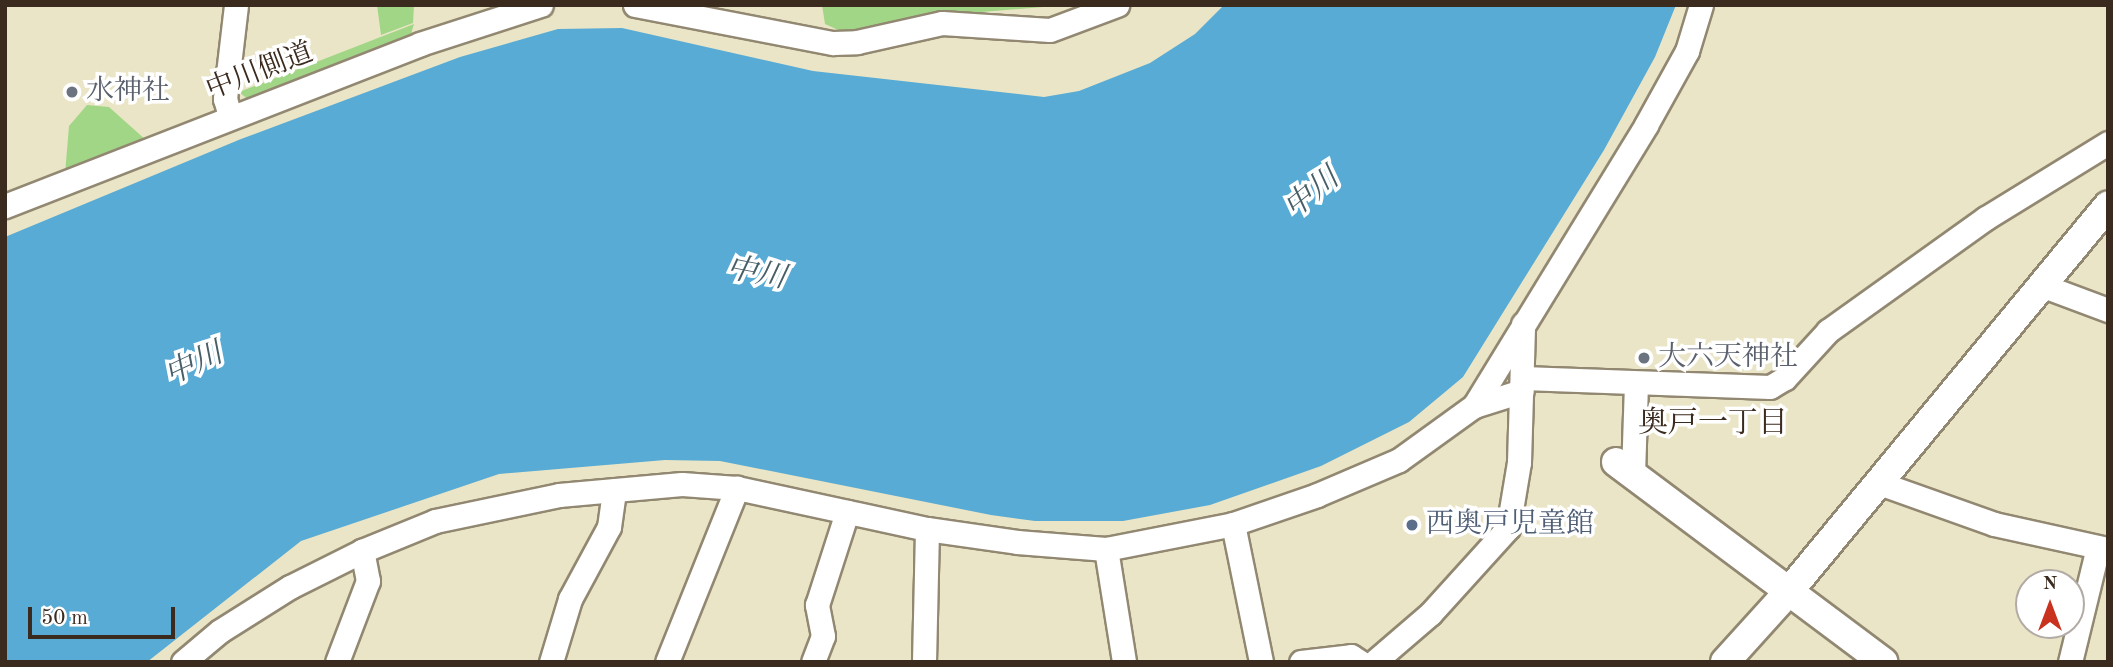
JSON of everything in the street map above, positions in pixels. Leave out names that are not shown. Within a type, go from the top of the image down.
[{"type":"street","points":[[230,116],[225,99],[236,5]]},
{"type":"street","name":"中川側道","points":[[5,206],[443,35],[541,5]]},
{"type":"street","points":[[635,5],[834,43],[857,42],[942,23],[1042,31],[1117,5]]},
{"type":"street","points":[[1474,406],[1646,125],[1687,51],[1701,5]]},
{"type":"street","points":[[183,662],[220,631],[290,587],[362,551],[460,515],[559,495],[682,484],[737,488],[927,529],[1017,542],[1106,548],[1233,524],[1399,460],[1474,406],[1522,384],[1636,383],[1770,387],[1785,378],[1828,331],[1986,218],[2108,144]]},
{"type":"street","points":[[1725,662],[1790,590],[2108,205]]},
{"type":"street","points":[[2041,285],[2108,310]]},
{"type":"street","points":[[1374,662],[1430,614],[1508,528],[1515,504],[1523,324]]},
{"type":"street","points":[[1636,383],[1625,468],[1883,662]]},
{"type":"street","points":[[1879,483],[1994,524],[2103,548],[2070,662]]},
{"type":"street","points":[[667,662],[737,488]]},
{"type":"street","points":[[551,662],[570,599],[609,527],[614,490]]},
{"type":"street","points":[[813,662],[822,636],[817,605],[847,512]]},
{"type":"street","points":[[1233,524],[1261,662]]},
{"type":"street","points":[[924,662],[927,529]]},
{"type":"street","points":[[1106,548],[1124,662]]},
{"type":"street","points":[[337,662],[368,581],[362,551]]},
{"type":"street","points":[[1301,662],[1351,656],[1360,662]]},
{"type":"green space","points":[[377,5],[414,5],[413,23],[381,35]]},
{"type":"green space","points":[[822,5],[1067,5],[921,17],[847,34],[825,24]]},
{"type":"green space","points":[[414,24],[410,37],[250,101],[239,92]]},
{"type":"green space","points":[[87,105],[109,107],[147,141],[65,174],[69,126]]},
{"type":"water","name":"中川","points":[[1224,5],[1676,5],[1655,57],[1604,150],[1463,377],[1409,422],[1321,466],[1210,505],[1123,521],[1035,521],[991,515],[720,461],[665,460],[499,474],[301,541],[147,662],[5,662],[5,237],[241,139],[460,57],[558,29],[622,28],[813,71],[1044,97],[1079,91],[1150,63],[1195,34]]},
{"type":"place","name":"水神社","points":[[72,92]]},
{"type":"place","name":"大六天神社","points":[[1644,358]]},
{"type":"place","name":"西奥戸児童館","points":[[1412,525]]},
{"type":"district","name":"奥戸一丁目","points":[[1713,424]]}]
